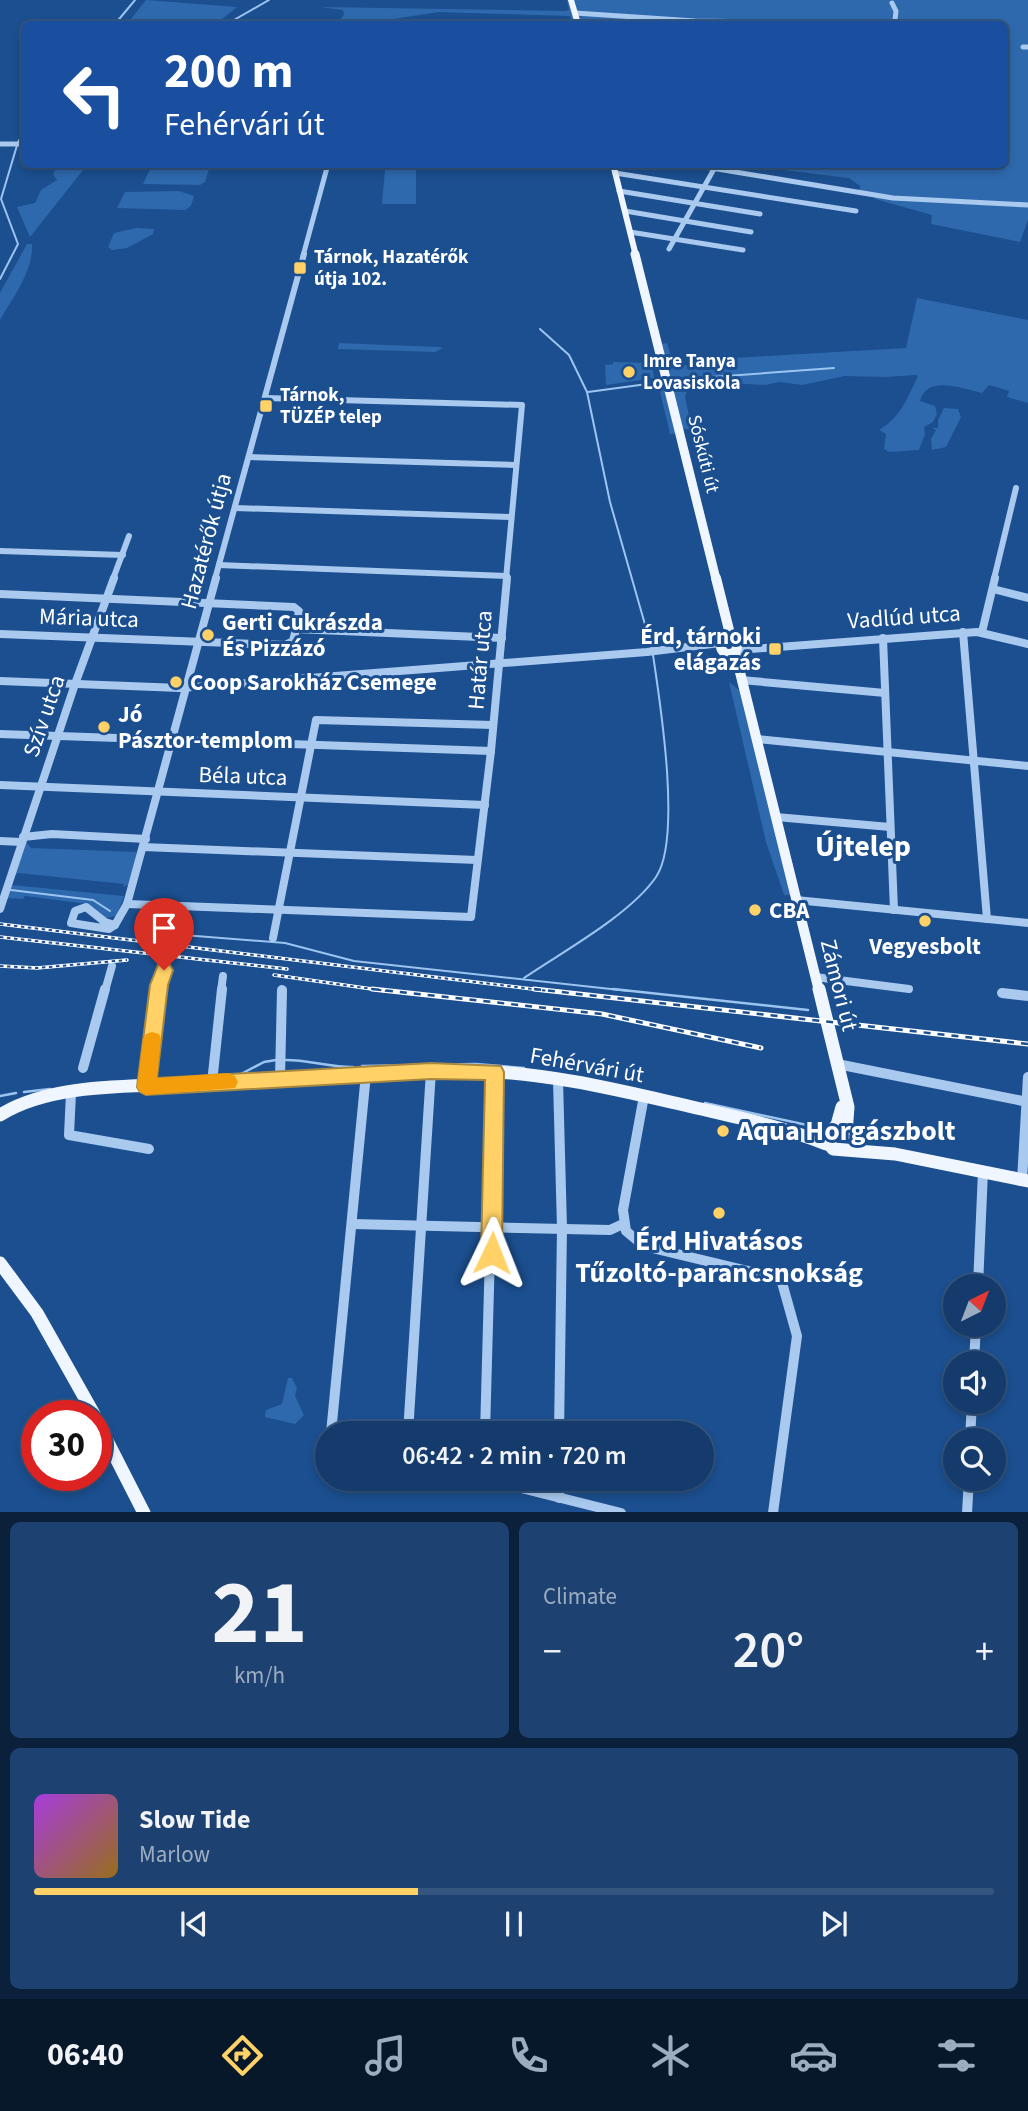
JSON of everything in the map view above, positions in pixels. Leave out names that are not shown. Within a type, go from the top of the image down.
[{"type":"main road","points":[[571,0],[577,21]]},
{"type":"main road","name":"Sóskúti út","points":[[614,169],[730,634],[729,646]]},
{"type":"main road","name":"Zámori út","points":[[729,646],[757,739],[848,1107],[839,1138]]},
{"type":"main road","name":"Fehérvári út","points":[[0,1115],[28,1100],[71,1093],[366,1074],[495,1072],[558,1080],[644,1096],[1025,1180]]},
{"type":"main road","points":[[0,1263],[37,1313],[86,1400]]},
{"type":"main road","points":[[112,1449],[144,1512]]},
{"type":"street","points":[[892,3],[896,10],[895,21]]},
{"type":"street","points":[[575,13],[695,21]]},
{"type":"street","points":[[0,144],[20,144]]},
{"type":"street","name":"Hazatérők útja","points":[[116,925],[122,919],[127,904],[159,792],[327,168]]},
{"type":"street","points":[[709,168],[893,198],[1028,205]]},
{"type":"street","points":[[614,169],[856,212]]},
{"type":"street","points":[[669,249],[715,169]]},
{"type":"street","points":[[620,191],[760,214]]},
{"type":"street","points":[[625,211],[751,232]]},
{"type":"street","points":[[630,232],[743,250]]},
{"type":"street","name":"Határ utca","points":[[265,398],[522,405],[494,725],[471,917],[279,910]]},
{"type":"street","points":[[248,457],[516,465]]},
{"type":"street","points":[[982,632],[1016,488]]},
{"type":"street","points":[[235,508],[511,517]]},
{"type":"street","name":"Szív utca","points":[[0,909],[75,684],[129,536]]},
{"type":"street","points":[[0,551],[123,555]]},
{"type":"street","points":[[219,565],[507,576]]},
{"type":"street","points":[[993,589],[1028,598]]},
{"type":"street","points":[[0,594],[297,607],[299,611],[296,629],[502,638]]},
{"type":"street","name":"Mária utca","points":[[0,634],[285,645],[293,641],[296,629]]},
{"type":"street","points":[[962,632],[987,919]]},
{"type":"street","name":"Vadlúd utca","points":[[0,681],[187,688],[676,649],[782,645],[962,632],[982,632],[1028,644]]},
{"type":"street","points":[[883,638],[894,910]]},
{"type":"street","points":[[741,680],[885,693]]},
{"type":"street","points":[[273,938],[316,720],[494,725]]},
{"type":"street","points":[[0,734],[491,751]]},
{"type":"street","points":[[757,739],[1028,766]]},
{"type":"street","name":"Béla utca","points":[[0,785],[485,805]]},
{"type":"street","points":[[776,817],[890,827]]},
{"type":"street","points":[[0,841],[52,834],[289,853],[477,860]]},
{"type":"street","points":[[796,900],[1028,923]]},
{"type":"street","points":[[127,904],[279,910]]},
{"type":"street","points":[[83,1068],[112,966]]},
{"type":"street","points":[[146,1087],[159,985],[164,970]]},
{"type":"street","points":[[212,1083],[223,976]]},
{"type":"street","points":[[816,977],[909,989]]},
{"type":"street","points":[[280,1079],[282,989]]},
{"type":"street","points":[[1002,993],[1028,996]]},
{"type":"street","points":[[837,1064],[1027,1102]]},
{"type":"street","points":[[409,1421],[431,1071]]},
{"type":"street","points":[[485,1421],[493,1227],[495,1072]]},
{"type":"street","points":[[332,1421],[366,1074]]},
{"type":"street","points":[[1025,1180],[1028,1077]]},
{"type":"street","points":[[558,1080],[562,1227],[559,1421]]},
{"type":"street","points":[[71,1093],[68,1133],[74,1137],[149,1149]]},
{"type":"street","points":[[644,1096],[622,1210],[623,1224],[631,1237],[644,1246],[781,1279],[797,1336],[773,1512]]},
{"type":"street","points":[[979,1274],[983,1171]]},
{"type":"street","points":[[352,1224],[610,1230],[623,1224]]},
{"type":"street","points":[[532,1491],[617,1512]]},
{"type":"street","points":[[559,1491],[559,1498]]},
{"type":"street","points":[[967,1512],[968,1491]]},
{"type":"shaded area","points":[[146,0],[237,7],[220,21],[129,21]]},
{"type":"shaded area","points":[[567,0],[1028,0],[1028,220],[1020,242],[931,224],[932,215],[875,199],[877,195],[859,192],[860,186],[849,178],[766,168],[1008,168],[1008,21],[572,21],[570,16],[439,12],[380,21],[339,21],[344,15],[343,10],[320,7],[569,10]]},
{"type":"shaded area","points":[[57,168],[85,168],[30,237],[17,207],[35,203],[41,190],[57,180],[53,174]]},
{"type":"shaded area","points":[[151,168],[209,168],[205,182],[200,185],[143,184]]},
{"type":"shaded area","points":[[416,168],[416,204],[382,204],[385,170],[366,170]]},
{"type":"shaded area","points":[[179,191],[194,196],[191,206],[185,210],[117,208],[125,192]]},
{"type":"shaded area","points":[[136,228],[154,229],[153,234],[127,248],[112,250],[108,247],[114,233]]},
{"type":"shaded area","points":[[27,244],[32,244],[30,264],[0,320],[0,293]]},
{"type":"shaded area","points":[[917,298],[1028,320],[1028,403],[1007,397],[1009,391],[989,385],[982,393],[946,385],[930,388],[920,401],[935,406],[937,414],[933,422],[924,427],[925,434],[919,450],[889,452],[884,449],[886,434],[879,430],[903,407],[918,376],[916,375],[845,376],[802,385],[780,382],[765,385],[727,383],[723,390],[687,390],[685,397],[692,429],[676,429],[677,434],[670,434],[657,379],[669,378],[661,344],[667,343],[674,367],[734,358],[906,348]]},
{"type":"shaded area","points":[[339,343],[443,348],[435,352],[338,349]]},
{"type":"shaded area","name":"Imre Tanya Lovasiskola","points":[[613,362],[652,363],[654,378],[606,385],[605,365]]},
{"type":"shaded area","points":[[944,408],[958,409],[961,417],[946,447],[932,450],[931,439],[936,430],[932,428],[938,428],[938,420]]},
{"type":"shaded area","points":[[729,682],[739,690],[791,895],[784,895],[766,842]]},
{"type":"shaded area","points":[[26,842],[31,848],[137,852],[130,884],[123,887],[124,884],[18,873],[14,876]]},
{"type":"shaded area","points":[[12,885],[124,897],[116,916],[106,918],[88,904],[25,896],[23,899],[7,898]]},
{"type":"shaded area","points":[[288,1378],[292,1378],[297,1388],[295,1396],[304,1415],[295,1424],[265,1417],[266,1410],[282,1404]]},
{"type":"waterway","points":[[118,21],[135,0]]},
{"type":"waterway","points":[[232,21],[269,0]]},
{"type":"waterway","points":[[0,279],[18,244],[1,199],[21,138]]},
{"type":"waterway","points":[[540,329],[569,355],[587,392],[610,502],[652,649]]},
{"type":"waterway","points":[[671,380],[834,368]]},
{"type":"waterway","points":[[588,392],[662,382]]},
{"type":"waterway","points":[[524,978],[630,905],[656,877],[664,858],[667,833],[667,769],[653,655]]},
{"type":"waterway","points":[[11,890],[93,900],[110,911]]},
{"type":"waterway","points":[[183,935],[285,943],[354,961],[629,991]]},
{"type":"waterway","points":[[613,989],[808,1010]]},
{"type":"waterway","points":[[218,1076],[241,1074],[264,1062],[276,1060]]},
{"type":"waterway","points":[[286,1060],[353,1067]]},
{"type":"waterway","points":[[362,1066],[476,1064],[524,1068]]},
{"type":"waterway","points":[[173,1078],[210,1076]]},
{"type":"waterway","points":[[24,1092],[50,1089]]},
{"type":"waterway","points":[[0,1096],[16,1093]]},
{"type":"waterway","points":[[705,1103],[807,1125]]},
{"type":"railway","points":[[0,924],[549,991]]},
{"type":"railway","points":[[0,937],[287,969]]},
{"type":"railway","points":[[0,966],[37,968],[127,960]]},
{"type":"railway","points":[[274,975],[372,989]]},
{"type":"railway","points":[[372,989],[602,1014],[761,1048]]},
{"type":"railway","points":[[372,989],[386,991]]},
{"type":"railway","points":[[534,989],[1028,1044]]},
{"type":"slow traffic","points":[[152,1039],[146,1087],[228,1082]]},
{"type":"place","name":"Tárnok, Hazatérők útja 102.","points":[[300,268]]},
{"type":"place","name":"Imre Tanya Lovasiskola","points":[[629,372]]},
{"type":"place","name":"Tárnok, TÜZÉP telep","points":[[266,406]]},
{"type":"place","name":"Gerti Cukrászda És Pizzázó","points":[[208,635]]},
{"type":"place","name":"Érd, tárnoki elágazás","points":[[775,649]]},
{"type":"place","name":"Coop Sarokház Csemege","points":[[176,682]]},
{"type":"place","name":"Jó Pásztor-templom","points":[[104,727]]},
{"type":"place","name":"CBA","points":[[755,910]]},
{"type":"place","name":"Vegyesbolt","points":[[925,921]]},
{"type":"place","name":"Aqua Horgászbolt","points":[[723,1131]]},
{"type":"place","name":"Érd Hivatásos Tűzoltó-parancsnokság","points":[[719,1213]]},
{"type":"district","name":"Újtelep","points":[[863,846]]},
{"type":"route","points":[[164,970],[159,985],[146,1087],[431,1071],[495,1072],[492,1253]]}]
